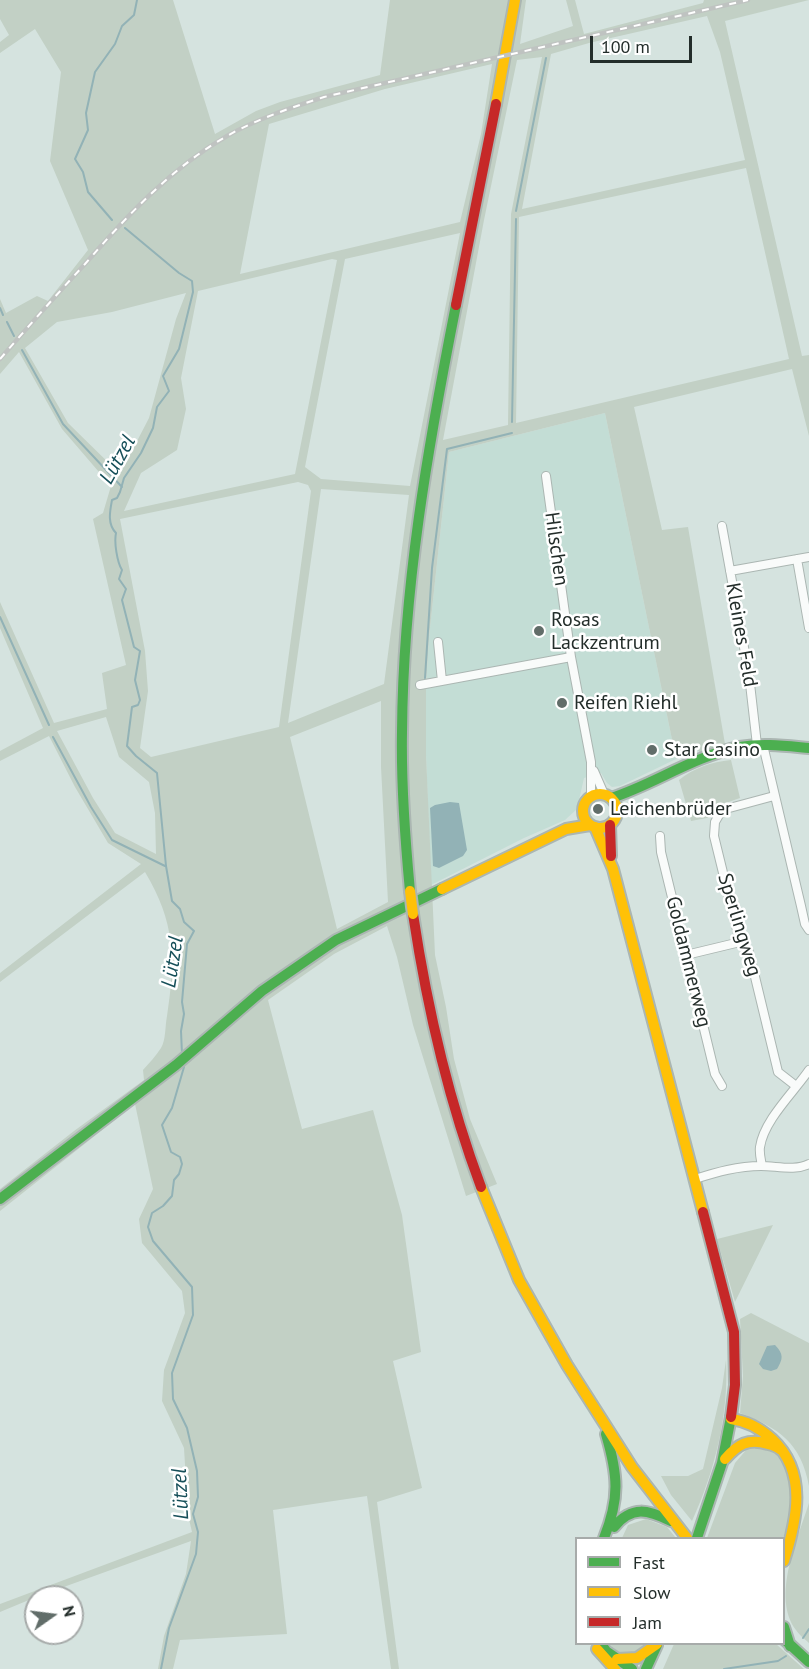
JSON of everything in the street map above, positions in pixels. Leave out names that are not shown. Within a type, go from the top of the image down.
[{"type":"main road","points":[[515,0],[441,384],[413,564],[405,632],[401,702],[401,766],[410,891],[423,974],[446,1079],[475,1167],[510,1260],[545,1327],[603,1425],[685,1537]]},
{"type":"main road","points":[[613,869],[583,813],[584,803],[591,796],[624,794],[702,757],[728,750],[760,745],[809,748]]},
{"type":"main road","points":[[566,829],[592,826],[600,828],[610,825],[625,801],[681,767]]},
{"type":"main road","points":[[608,796],[617,812]]},
{"type":"main road","points":[[0,1199],[176,1065],[262,991],[336,940],[566,829],[583,813]]},
{"type":"main road","points":[[610,825],[613,869],[730,1313],[736,1358],[730,1422],[723,1461],[698,1537]]},
{"type":"main road","points":[[730,1422],[734,1431],[778,1447],[794,1468],[799,1484],[798,1503],[785,1541]]},
{"type":"main road","points":[[730,1422],[751,1425],[773,1437],[788,1451],[797,1466],[803,1490],[801,1510],[785,1555]]},
{"type":"main road","points":[[603,1425],[614,1459],[618,1490],[607,1537]]},
{"type":"main road","points":[[723,1461],[738,1444],[754,1439]]},
{"type":"main road","points":[[607,1537],[620,1517],[632,1512],[654,1513],[674,1522]]},
{"type":"main road","points":[[787,1643],[807,1661]]},
{"type":"main road","points":[[595,1645],[616,1664],[632,1669]]},
{"type":"main road","points":[[602,1645],[616,1664]]},
{"type":"main road","points":[[616,1664],[637,1659],[656,1645]]},
{"type":"main road","points":[[646,1669],[657,1645]]},
{"type":"street","name":"Hilschen","points":[[546,476],[571,657],[592,767],[591,796]]},
{"type":"street","name":"Kleines Feld","points":[[722,526],[760,745],[805,924],[809,930]]},
{"type":"street","points":[[730,571],[809,556]]},
{"type":"street","points":[[797,559],[809,628]]},
{"type":"street","points":[[438,642],[442,681]]},
{"type":"street","points":[[420,685],[571,657]]},
{"type":"street","name":"Hilschen","points":[[592,767],[608,796]]},
{"type":"street","name":"Sperlingweg","points":[[774,796],[722,810],[715,822],[714,836],[740,942],[750,952],[778,1072],[796,1086]]},
{"type":"street","name":"Goldammerweg","points":[[660,836],[661,852],[715,1074],[722,1086]]},
{"type":"street","points":[[686,955],[740,942]]},
{"type":"street","points":[[762,1166],[759,1149],[765,1132],[809,1070]]},
{"type":"street","points":[[695,1179],[725,1169],[762,1166],[801,1167],[809,1164]]},
{"type":"shaded area","points":[[0,0],[173,0],[215,134],[256,111],[280,102],[380,75],[390,0],[526,0],[520,44],[573,26],[566,0],[575,0],[584,34],[703,3],[704,0],[809,0],[725,21],[802,356],[809,355],[809,436],[792,369],[634,407],[662,530],[688,527],[725,744],[700,753],[694,745],[681,750],[676,759],[605,413],[449,452],[426,685],[426,755],[435,955],[454,1059],[470,1119],[497,1184],[466,1196],[413,1025],[387,926],[334,954],[268,1000],[302,1129],[373,1110],[402,1215],[421,1352],[393,1361],[422,1488],[377,1502],[399,1669],[391,1669],[367,1496],[273,1510],[287,1634],[180,1640],[173,1669],[158,1669],[164,1636],[186,1574],[191,1541],[69,1585],[51,1585],[192,1532],[188,1515],[184,1448],[162,1401],[164,1370],[185,1313],[182,1291],[142,1243],[139,1219],[153,1189],[135,1104],[0,1211],[0,1189],[144,1080],[143,1070],[163,1045],[172,976],[168,925],[155,890],[145,872],[0,982],[0,973],[141,864],[108,843],[75,787],[49,736],[0,761],[0,751],[43,728],[0,628],[0,602],[54,723],[107,709],[102,673],[126,665],[93,519],[103,513],[111,486],[62,429],[19,352],[0,374],[0,299],[6,313],[37,296],[48,301],[88,250],[50,161],[61,72],[35,29],[0,53],[0,42],[9,35],[0,19]],"holes":[[[707,16],[720,52],[745,160],[522,209],[551,54]],[[542,57],[511,214],[508,425],[443,440],[484,220],[517,60]],[[492,64],[481,134],[460,222],[240,274],[269,124],[385,89]],[[746,168],[789,359],[516,423],[519,217]],[[460,233],[410,486],[321,479],[305,467],[345,259]],[[332,259],[337,260],[295,474],[124,511],[141,473],[177,450],[186,409],[181,378],[198,291]],[[186,293],[176,319],[149,418],[120,474],[68,423],[25,348],[57,322],[112,312]],[[298,482],[308,485],[311,491],[279,727],[151,757],[140,748],[148,691],[145,651],[120,519]],[[321,489],[409,495],[384,684],[288,723]],[[381,701],[381,767],[388,902],[337,929],[290,737]],[[106,717],[119,757],[149,782],[155,813],[156,854],[115,833],[93,798],[57,731]]]},
{"type":"shaded area","points":[[605,413],[676,759],[620,786],[612,787],[601,773],[584,778],[577,809],[565,820],[431,885],[426,685],[449,452]]},
{"type":"shaded area","points":[[731,760],[740,798],[720,807],[712,817],[691,821],[679,780],[703,766]]},
{"type":"shaded area","points":[[773,1225],[735,1302],[717,1239]]},
{"type":"shaded area","points":[[751,1313],[809,1343],[809,1486],[800,1459],[786,1439],[777,1431],[740,1413],[743,1376],[740,1319]]},
{"type":"shaded area","points":[[726,1360],[725,1401],[719,1442],[692,1521],[671,1495],[661,1476],[688,1476],[703,1469],[722,1388]]},
{"type":"shaded area","points":[[764,1448],[782,1454],[790,1466],[794,1508],[783,1537],[707,1537],[735,1463],[747,1449]]},
{"type":"shaded area","points":[[809,1503],[809,1643],[796,1630],[789,1617],[786,1585],[793,1550]]},
{"type":"shaded area","points":[[646,1519],[667,1527],[675,1537],[622,1537],[628,1525]]},
{"type":"shaded area","points":[[24,1595],[24,1602],[0,1612],[0,1604]]},
{"type":"shaded area","points":[[610,1645],[648,1645],[636,1654],[621,1654]]},
{"type":"shaded area","points":[[674,1645],[777,1645],[804,1669],[663,1669]]},
{"type":"water","points":[[450,802],[459,803],[467,850],[463,856],[439,868],[433,866],[430,808]]},
{"type":"water","points":[[775,1345],[781,1354],[777,1369],[771,1371],[763,1369],[759,1364],[767,1346]]},
{"type":"waterway","name":"Lützel","points":[[112,220],[88,192],[83,172],[75,159],[88,130],[86,113],[95,72],[115,44],[122,26],[134,15],[137,0]]},
{"type":"waterway","points":[[516,211],[546,58]]},
{"type":"waterway","points":[[512,422],[516,219]]},
{"type":"waterway","name":"Lützel","points":[[125,228],[192,281],[193,292],[179,349],[163,376],[169,391],[157,407],[153,428],[141,453],[124,478],[117,498],[112,500],[110,517],[111,526],[116,533],[116,552],[122,570],[119,579],[126,589],[122,600],[134,647],[140,651],[135,680],[140,700],[138,705],[132,707],[127,746],[157,773],[166,866],[172,901],[180,909],[184,922],[194,931],[187,944],[182,1002],[184,1014],[181,1031],[182,1054]]},
{"type":"waterway","points":[[0,308],[3,315]]},
{"type":"waterway","points":[[7,322],[14,336]]},
{"type":"waterway","points":[[22,350],[63,424],[122,487]]},
{"type":"waterway","points":[[425,678],[432,568],[447,449],[512,433]]},
{"type":"waterway","points":[[0,617],[49,725]]},
{"type":"waterway","points":[[53,737],[91,807],[112,840],[165,866]]},
{"type":"waterway","name":"Lützel","points":[[161,1669],[169,1628],[196,1554],[198,1532],[193,1514],[198,1497],[197,1471],[187,1428],[173,1399],[172,1373],[193,1315],[192,1287],[153,1241],[148,1227],[152,1213],[172,1196],[174,1180],[182,1164],[180,1157],[171,1152],[162,1125],[172,1108],[184,1067],[183,1062]]},
{"type":"waterway","points":[[803,1638],[809,1629]]},
{"type":"waterway","points":[[724,1669],[778,1661],[786,1656]]},
{"type":"railway","points":[[0,359],[117,228],[151,194],[187,163],[227,136],[250,124],[324,97],[748,0]]},
{"type":"traffic: fast","points":[[410,891],[402,752],[403,678],[407,624],[427,464],[456,305]]},
{"type":"traffic: fast","points":[[611,798],[723,751],[757,745],[809,748]]},
{"type":"traffic: fast","points":[[0,1199],[176,1065],[262,991],[336,940],[442,889]]},
{"type":"traffic: fast","points":[[697,1537],[722,1463],[731,1417]]},
{"type":"traffic: fast","points":[[604,1537],[613,1511],[616,1486],[606,1434]]},
{"type":"traffic: fast","points":[[614,1527],[627,1515],[641,1512],[655,1514],[671,1521]]},
{"type":"traffic: fast","points":[[785,1630],[790,1646]]},
{"type":"traffic: fast","points":[[785,1640],[809,1662]]},
{"type":"traffic: fast","points":[[602,1645],[606,1651],[632,1669]]},
{"type":"traffic: fast","points":[[646,1669],[657,1645]]},
{"type":"traffic: slow","points":[[496,104],[515,0]]},
{"type":"traffic: slow","points":[[600,794],[612,799],[617,811],[612,823],[600,828],[588,823],[583,811],[588,799],[600,794]]},
{"type":"traffic: slow","points":[[442,889],[566,829],[590,825]]},
{"type":"traffic: slow","points":[[595,827],[613,869],[703,1212]]},
{"type":"traffic: slow","points":[[410,891],[413,914]]},
{"type":"traffic: slow","points":[[481,1187],[519,1280],[567,1365],[632,1467],[686,1537]]},
{"type":"traffic: slow","points":[[731,1419],[748,1424],[768,1435],[783,1452],[791,1466],[795,1481],[795,1513],[785,1557]]},
{"type":"traffic: slow","points":[[725,1459],[734,1449],[749,1442],[761,1442],[781,1450]]},
{"type":"traffic: slow","points":[[617,1659],[637,1658],[656,1645]]},
{"type":"traffic: slow","points":[[597,1649],[615,1669]]},
{"type":"traffic: jam","points":[[456,305],[496,104]]},
{"type":"traffic: jam","points":[[610,825],[611,856]]},
{"type":"traffic: jam","points":[[413,914],[440,1052],[458,1120],[481,1187]]},
{"type":"traffic: jam","points":[[703,1212],[734,1332],[735,1385],[731,1417]]},
{"type":"place","name":"Rosas Lackzentrum","points":[[539,631]]},
{"type":"place","name":"Reifen Riehl","points":[[562,703]]},
{"type":"place","name":"Star Casino","points":[[652,750]]},
{"type":"place","name":"Leichenbrüder","points":[[598,809]]}]
